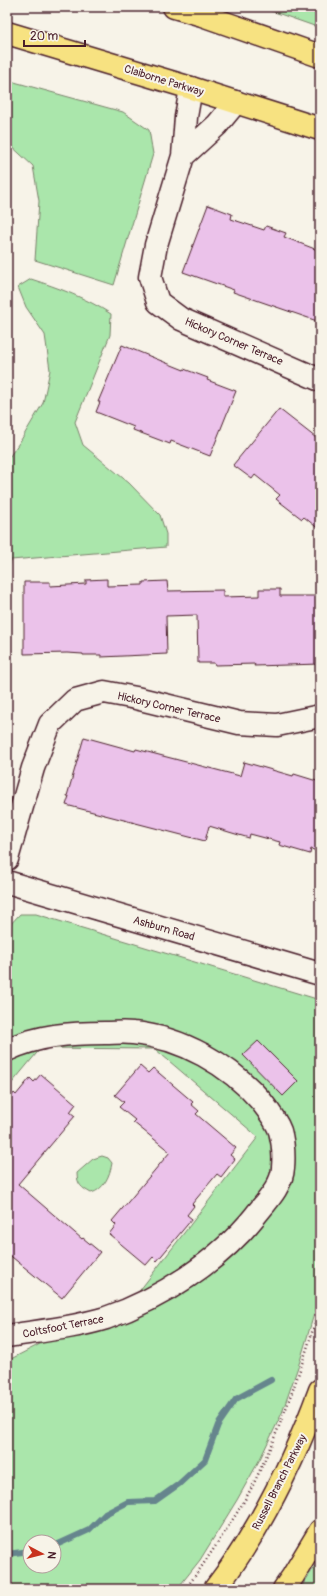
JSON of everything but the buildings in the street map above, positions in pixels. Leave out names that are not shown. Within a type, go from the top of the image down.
[{"type":"main road","points":[[174,7],[202,15],[320,56]]},
{"type":"main road","name":"Claiborne Parkway","points":[[7,34],[191,88],[320,128]]},
{"type":"main road","name":"Russell Branch Parkway","points":[[216,1589],[261,1521],[284,1478],[302,1438],[320,1390]]},
{"type":"main road","points":[[284,1589],[320,1531]]},
{"type":"street","name":"Hickory Corner Terrace","points":[[191,88],[186,117],[183,156],[156,245],[150,277],[158,302],[181,319],[232,340],[320,380]]},
{"type":"street","points":[[183,156],[217,125],[236,102]]},
{"type":"street","name":"Hickory Corner Terrace","points":[[7,859],[33,768],[50,724],[75,700],[104,692],[136,698],[239,723],[277,726],[320,716]]},
{"type":"street","name":"Ashburn Road","points":[[7,882],[320,974]]},
{"type":"street","name":"Coltsfoot Terrace","points":[[7,1050],[24,1042],[55,1035],[133,1033],[176,1043],[195,1051],[238,1078],[268,1109],[279,1130],[283,1148],[283,1170],[274,1192],[245,1229],[220,1253],[184,1280],[159,1295],[106,1318],[82,1324],[7,1336]]},
{"type":"path","points":[[185,1589],[224,1532],[252,1486],[283,1419],[301,1369],[320,1306]]},
{"type":"green space","points":[[260,7],[320,7],[320,28]]},
{"type":"green space","points":[[7,80],[123,112],[149,130],[153,154],[114,285],[35,260],[39,201],[33,166],[7,142]]},
{"type":"green space","points":[[31,279],[72,294],[111,314],[110,335],[75,422],[83,445],[129,483],[160,515],[166,534],[166,547],[11,560],[7,576],[7,457],[10,456],[21,440],[43,403],[50,370],[45,335],[26,307],[18,287]]},
{"type":"green space","points":[[20,914],[36,914],[320,1000],[320,1294],[300,1361],[282,1413],[260,1459],[200,1560],[177,1589],[7,1589],[7,1361],[137,1294],[258,1137],[155,1049],[41,1048],[7,1089],[7,928]]},
{"type":"green space","points":[[102,1156],[108,1158],[112,1163],[110,1172],[103,1185],[91,1193],[81,1186],[77,1173],[93,1159]]},
{"type":"green space","points":[[320,1558],[320,1589],[300,1589]]},
{"type":"waterway","points":[[62,1542],[89,1530],[105,1514],[128,1502],[155,1501],[179,1484],[205,1460],[218,1425],[236,1399],[271,1380]]},
{"type":"waterway","points":[[7,1554],[22,1552]]}]
